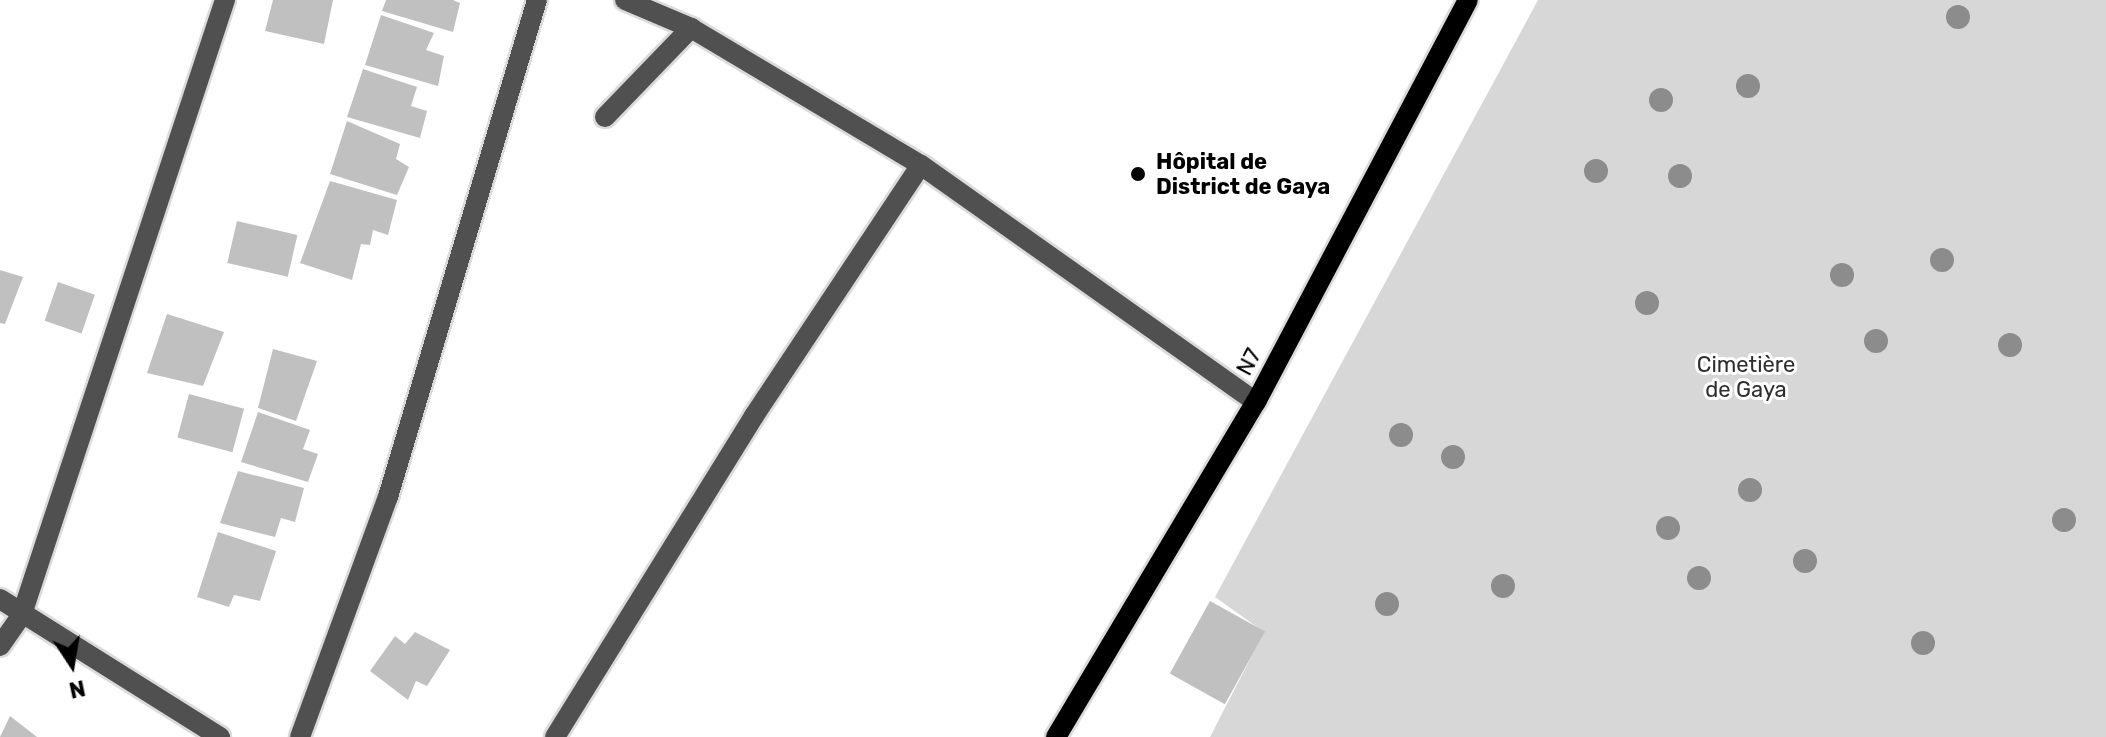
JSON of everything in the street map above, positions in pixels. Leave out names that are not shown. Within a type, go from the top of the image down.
[{"type":"main road","name":"N7","points":[[1056,737],[1256,402],[1468,0]]},
{"type":"street","points":[[0,646],[22,614],[225,0]]},
{"type":"street","points":[[300,737],[388,497],[537,0]]},
{"type":"street","points":[[625,0],[691,28],[921,165],[1256,402]]},
{"type":"street","points":[[605,117],[691,28]]},
{"type":"street","points":[[555,737],[754,416],[921,165]]},
{"type":"street","points":[[0,599],[220,737]]},
{"type":"green space","name":"Cimetière de Gaya","points":[[1538,0],[2106,0],[2106,737],[1210,737],[1264,632],[1215,597]]},
{"type":"building","points":[[273,0],[333,0],[324,44],[265,31]]},
{"type":"building","points":[[386,0],[453,0],[460,3],[453,32],[382,11]]},
{"type":"building","points":[[381,15],[434,33],[426,50],[444,56],[438,86],[365,65]]},
{"type":"building","points":[[363,69],[417,87],[411,106],[427,111],[420,138],[347,117]]},
{"type":"building","points":[[347,121],[400,144],[396,159],[409,167],[397,195],[330,174]]},
{"type":"building","points":[[330,181],[397,200],[388,235],[373,230],[370,245],[361,244],[352,280],[300,263]]},
{"type":"building","points":[[237,221],[297,235],[288,277],[227,263]]},
{"type":"building","points":[[0,270],[23,277],[5,324],[0,323]]},
{"type":"building","points":[[58,282],[95,295],[82,333],[45,321]]},
{"type":"building","points":[[167,314],[224,332],[203,386],[147,373]]},
{"type":"building","points":[[273,349],[317,361],[296,421],[258,408]]},
{"type":"building","points":[[189,394],[244,409],[232,452],[177,437]]},
{"type":"building","points":[[258,412],[310,430],[303,449],[318,454],[308,482],[241,462]]},
{"type":"building","points":[[238,471],[304,488],[295,522],[281,518],[275,537],[220,523]]},
{"type":"building","points":[[218,532],[276,551],[260,601],[234,595],[229,607],[197,597]]},
{"type":"building","points":[[1210,601],[1265,632],[1225,704],[1170,674]]},
{"type":"building","points":[[415,632],[450,650],[427,686],[416,681],[408,700],[370,671],[395,636],[405,644]]},
{"type":"building","points":[[10,716],[37,737],[0,737]]},
{"type":"place","name":"Hôpital de District de Gaya","points":[[1138,174]]}]
